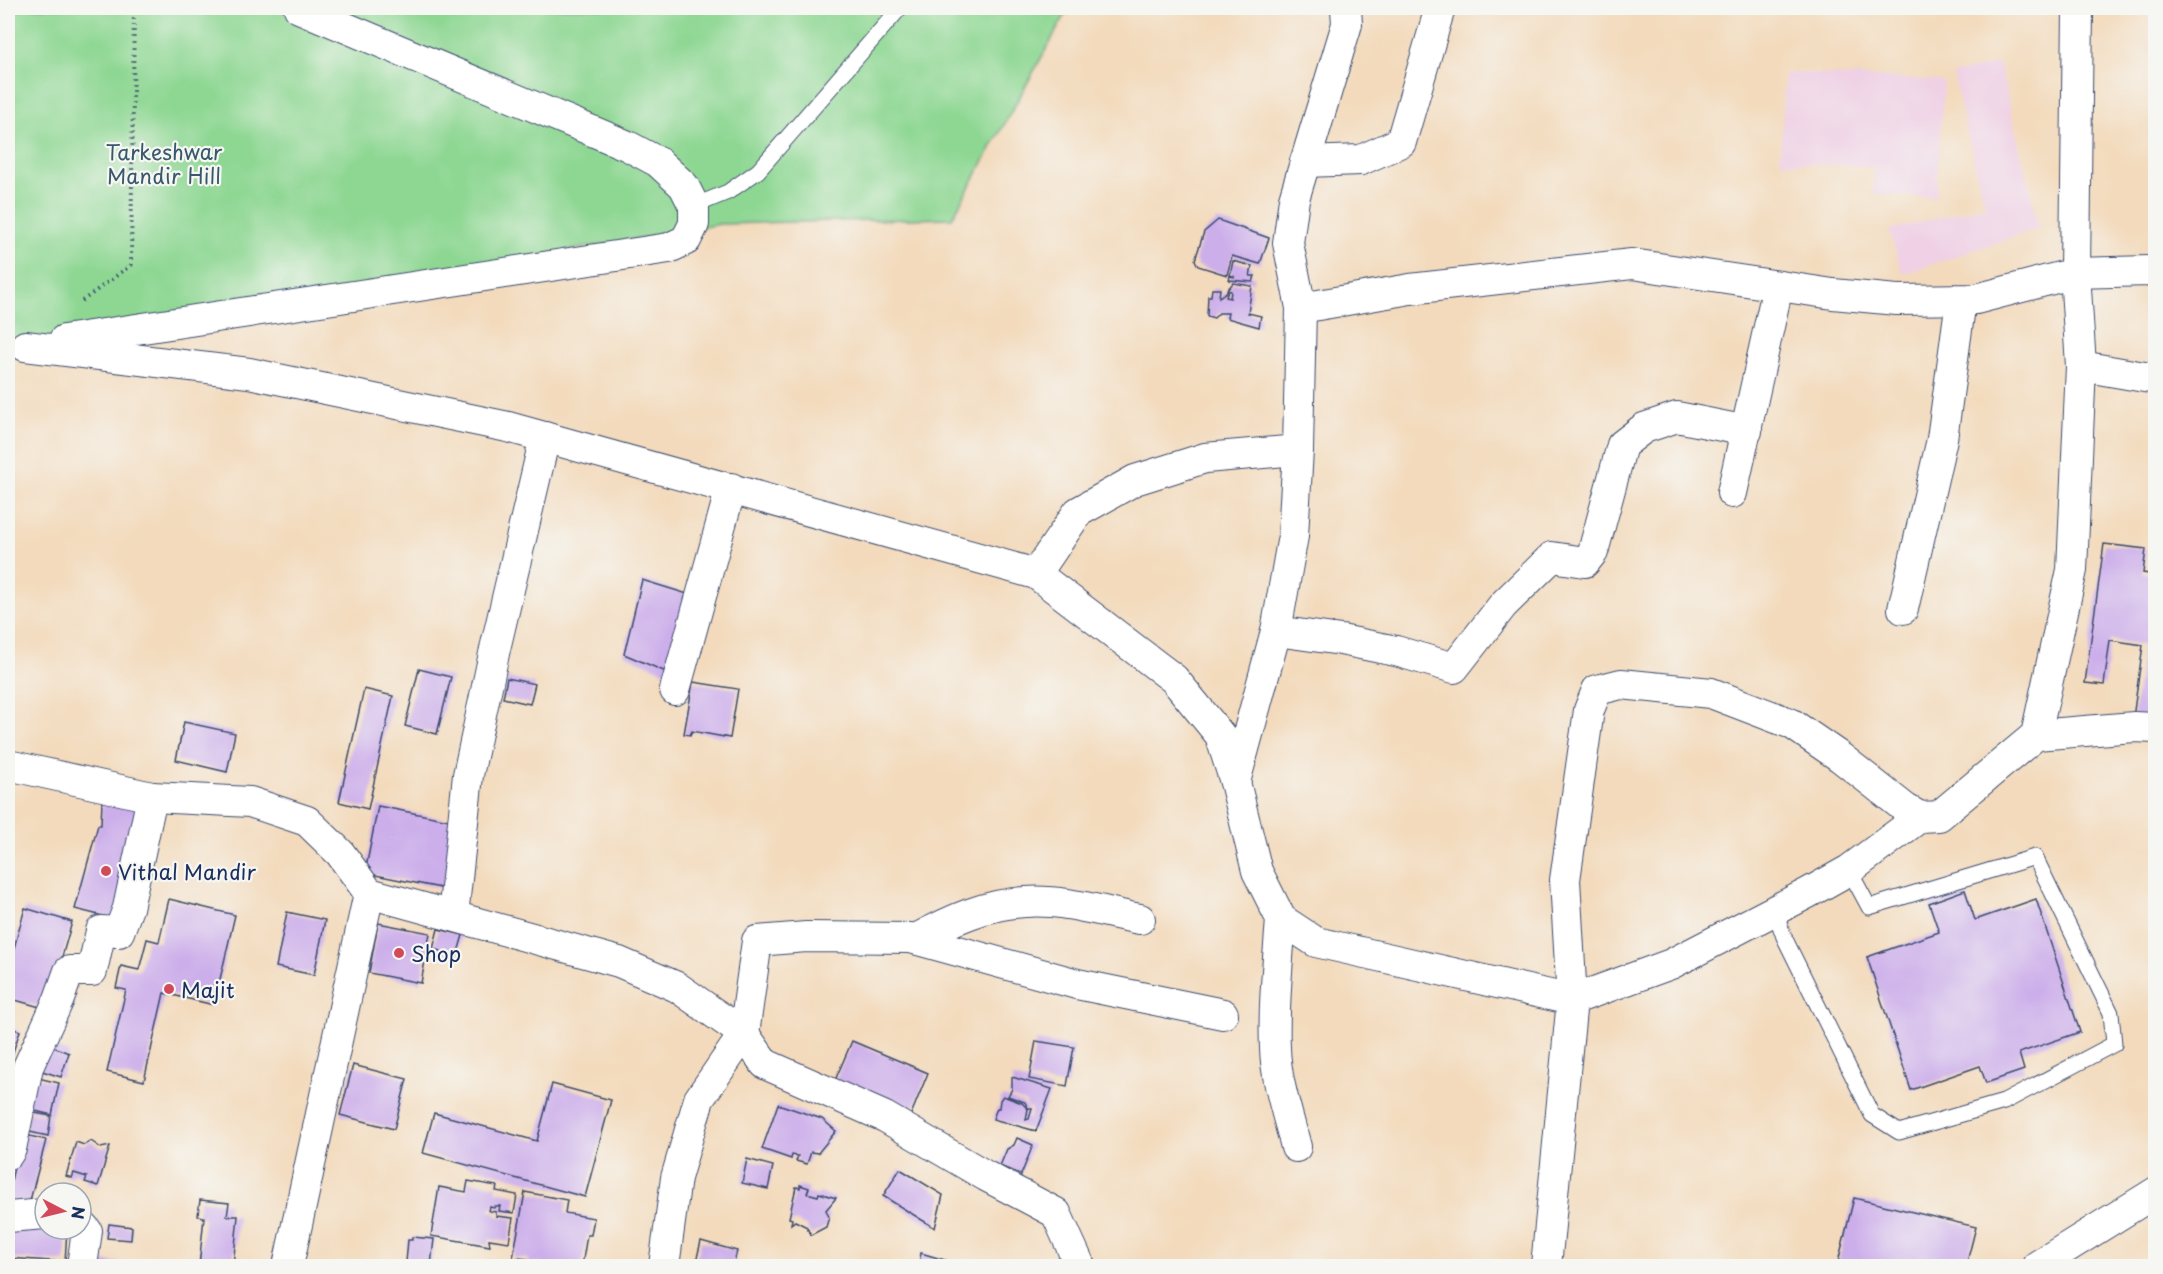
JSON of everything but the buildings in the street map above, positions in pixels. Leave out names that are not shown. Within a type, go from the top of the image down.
[{"type":"street","points":[[16,345],[669,248],[686,240],[694,224],[694,206],[684,186],[658,162],[628,146],[299,8]]},
{"type":"street","points":[[1234,782],[1276,631],[1293,536],[1298,450],[1300,308],[1287,243],[1294,199],[1347,24],[1346,8]]},
{"type":"street","points":[[1305,162],[1361,160],[1401,142],[1440,8]]},
{"type":"street","points":[[2036,735],[2072,570],[2081,366],[2075,273],[2078,8]]},
{"type":"street","points":[[1300,308],[1410,289],[1632,264],[1833,294],[1898,300],[1976,299],[2075,273],[2149,271],[2156,274]]},
{"type":"street","points":[[1732,494],[1778,286]]},
{"type":"street","points":[[1903,609],[1942,439],[1960,300]]},
{"type":"street","points":[[16,345],[249,373],[508,427],[1036,574],[1174,679],[1220,735],[1257,871],[1281,919],[1316,942],[1572,1000],[1671,964],[1774,911],[1849,870],[1920,817]]},
{"type":"street","points":[[2081,366],[2156,379]]},
{"type":"street","points":[[1276,631],[1341,640],[1396,651],[1454,668],[1503,605],[1552,556],[1585,562],[1593,552],[1622,445],[1644,428],[1677,417],[1747,430]]},
{"type":"street","points":[[453,916],[468,775],[545,437]]},
{"type":"street","points":[[1036,574],[1078,512],[1136,480],[1205,458],[1298,450]]},
{"type":"street","points":[[675,690],[731,488]]},
{"type":"street","points":[[1546,1266],[1572,1000],[1565,880],[1589,710],[1597,690],[1621,684],[1711,693],[1791,724],[1840,757],[1906,809],[1920,817],[1939,816],[2036,735],[2133,727],[2156,728]]},
{"type":"street","points":[[8,765],[152,797],[250,802],[308,821],[340,853],[369,893],[619,962],[677,987],[744,1034],[765,1064],[885,1117],[986,1176],[1056,1213],[1080,1266]]},
{"type":"street","points":[[8,1154],[11,1149],[28,1066],[59,999],[69,971],[92,971],[102,931],[119,932],[128,908],[152,797]]},
{"type":"street","points":[[288,1266],[369,893]]},
{"type":"street","points":[[916,939],[951,920],[982,909],[1026,902],[1071,905],[1140,920]]},
{"type":"street","points":[[1281,919],[1275,1010],[1275,1050],[1281,1089],[1296,1147]]},
{"type":"street","points":[[664,1266],[676,1178],[699,1099],[744,1034],[757,941],[806,937],[916,939],[1077,984],[1223,1014]]},
{"type":"street","points":[[2037,1266],[2156,1192]]},
{"type":"street","points":[[8,1217],[33,1215]]},
{"type":"street","points":[[82,1266],[85,1241]]},
{"type":"lane","points":[[694,206],[728,192],[758,171],[900,8]]},
{"type":"lane","points":[[1774,911],[1784,937],[1872,1115],[1899,1132],[2004,1102],[2114,1044],[2111,1013],[2035,857],[1869,907],[1849,870]]},
{"type":"path","points":[[78,305],[130,265],[134,8]]},
{"type":"shaded area","points":[[1999,63],[2039,228],[1903,274],[1889,230],[1985,206],[1953,74]]},
{"type":"shaded area","points":[[1785,72],[1944,81],[1936,198],[1873,194],[1874,167],[1780,162]]},
{"type":"green space","name":"Tarkeshwar Mandir Hill","points":[[8,8],[1069,8],[952,218],[720,224],[25,346],[8,343]]},
{"type":"place","name":"Vithal Mandir","points":[[106,871]]},
{"type":"place","name":"Shop","points":[[399,953]]},
{"type":"place","name":"Majit","points":[[169,989]]}]
